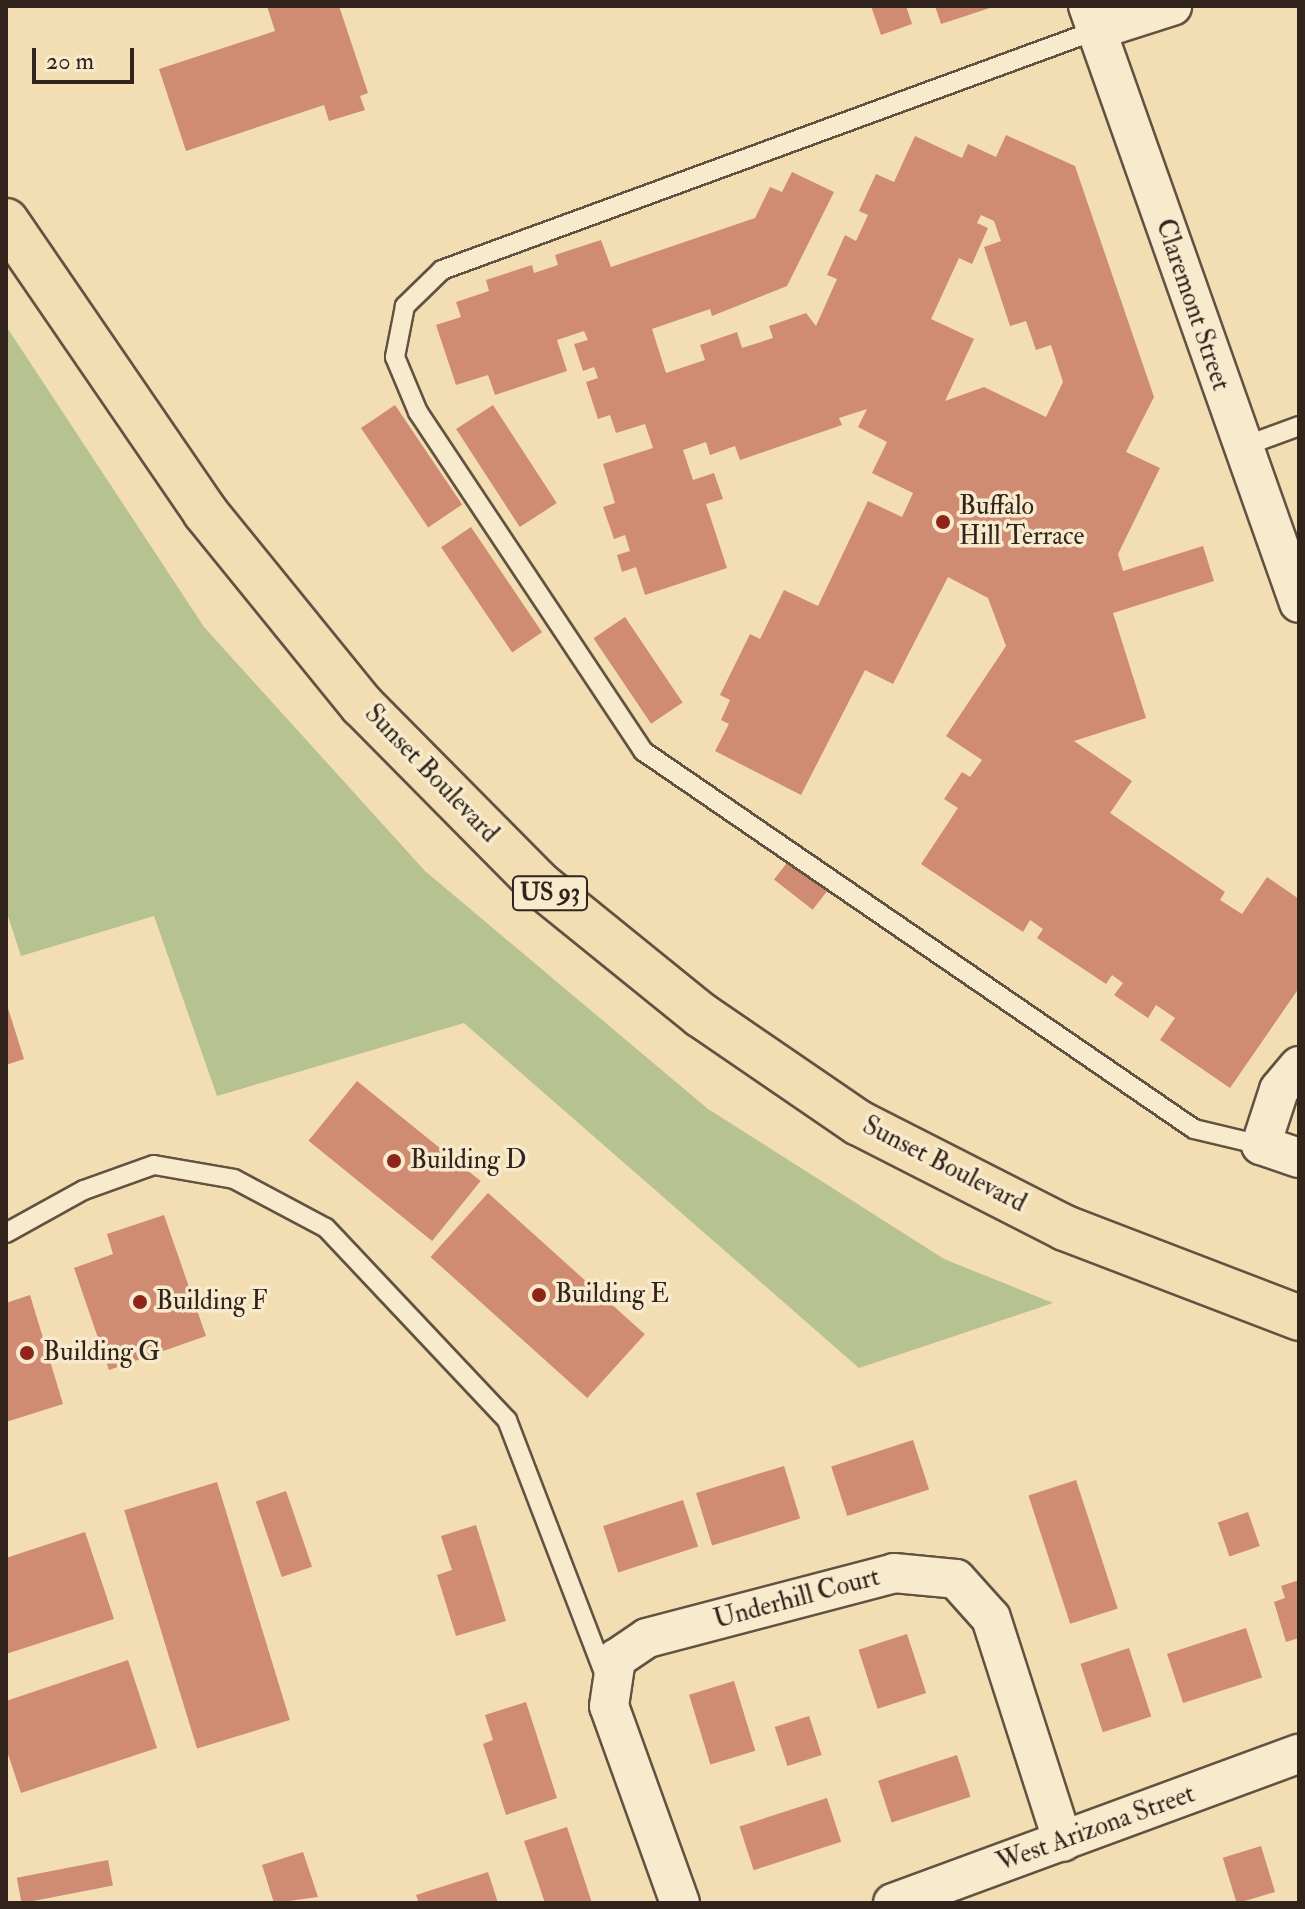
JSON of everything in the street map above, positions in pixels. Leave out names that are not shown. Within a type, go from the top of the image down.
[{"type":"main road","name":"Sunset Boulevard","points":[[6,221],[205,512],[362,705],[539,884],[701,1015],[859,1123],[1065,1228],[1299,1318]]},
{"type":"street","points":[[1092,18],[1172,6]]},
{"type":"street","name":"Claremont Street","points":[[1092,18],[1299,603]]},
{"type":"street","points":[[1299,1066],[1279,1090],[1261,1145],[1299,1158]]},
{"type":"street","name":"Underhill Court","points":[[607,1681],[616,1659],[647,1638],[894,1573],[956,1579],[991,1618],[1063,1842]]},
{"type":"street","points":[[607,1681],[609,1706],[680,1903]]},
{"type":"street","name":"West Arizona Street","points":[[893,1903],[1299,1754]]},
{"type":"lane","points":[[1092,18],[442,270],[405,306],[395,357],[418,412],[643,751],[1194,1129],[1261,1145]]},
{"type":"lane","points":[[1242,447],[1299,426]]},
{"type":"lane","points":[[6,1233],[84,1190],[154,1165],[234,1179],[326,1228],[507,1420],[607,1681]]},
{"type":"green space","points":[[6,326],[204,627],[425,871],[708,1109],[944,1259],[1053,1303],[859,1368],[464,1023],[217,1096],[154,916],[21,956],[6,910]]},
{"type":"building","points":[[267,6],[339,6],[368,93],[360,96],[365,110],[329,121],[324,105],[186,151],[159,69],[275,31]]},
{"type":"building","points":[[871,6],[906,6],[912,24],[881,35]]},
{"type":"building","points":[[935,6],[993,6],[993,7],[941,24]]},
{"type":"building","points":[[1006,135],[1075,166],[1154,397],[1126,452],[1160,468],[1118,554],[1123,571],[1203,546],[1214,581],[1113,613],[1146,718],[1074,741],[1132,781],[1110,813],[1225,892],[1220,900],[1242,914],[1267,877],[1299,899],[1299,988],[1230,1088],[1160,1040],[1175,1018],[1156,1005],[1148,1018],[1114,995],[1123,983],[1112,975],[1106,984],[1037,938],[1043,929],[1030,920],[1023,932],[921,864],[958,808],[944,799],[962,772],[970,777],[982,760],[946,736],[1006,646],[988,598],[948,577],[893,684],[865,670],[801,795],[715,751],[729,724],[721,720],[730,700],[720,695],[750,634],[760,639],[784,590],[818,606],[868,501],[902,517],[913,493],[872,473],[887,442],[858,427],[867,409],[839,418],[842,425],[740,460],[735,446],[710,455],[706,442],[683,450],[693,480],[714,473],[723,499],[706,504],[727,568],[645,595],[636,567],[622,572],[617,555],[630,551],[625,535],[614,539],[603,507],[615,503],[603,464],[653,448],[645,424],[616,433],[610,415],[598,419],[586,382],[598,378],[594,367],[583,371],[574,344],[588,340],[584,331],[557,340],[567,371],[495,395],[488,375],[456,385],[436,325],[461,317],[456,302],[489,291],[486,280],[532,265],[534,273],[558,265],[555,255],[601,240],[611,267],[755,218],[770,187],[782,192],[792,172],[834,192],[787,286],[712,316],[710,309],[652,329],[666,373],[705,360],[700,345],[737,332],[742,348],[773,338],[769,326],[806,313],[816,326],[837,279],[827,275],[845,235],[856,241],[868,215],[859,211],[876,174],[894,182],[915,136],[962,158],[968,144],[996,157]],"holes":[[[981,215],[994,221],[1001,241],[984,247],[1010,326],[1026,321],[1036,350],[1051,345],[1063,382],[1046,417],[984,387],[945,401],[974,339],[931,319],[959,258],[972,264],[988,228],[977,223]]]},
{"type":"building","points":[[395,405],[462,504],[428,527],[361,428]]},
{"type":"building","points":[[493,405],[557,503],[520,527],[456,429]]},
{"type":"building","points":[[471,527],[542,632],[512,652],[441,547]]},
{"type":"building","points":[[625,617],[683,702],[651,724],[593,638]]},
{"type":"building","points":[[790,859],[829,889],[813,910],[774,879]]},
{"type":"building","points":[[6,1006],[24,1059],[6,1065]]},
{"type":"building","name":"Building D","points":[[357,1081],[481,1181],[432,1241],[309,1141]]},
{"type":"building","name":"Building E","points":[[488,1193],[645,1334],[587,1398],[430,1257]]},
{"type":"building","name":"Building F","points":[[164,1215],[206,1336],[109,1370],[74,1268],[113,1254],[107,1234]]},
{"type":"building","name":"Building G","points":[[30,1295],[63,1404],[6,1422],[6,1303]]},
{"type":"building","points":[[913,1440],[929,1489],[847,1516],[831,1467]]},
{"type":"building","points":[[784,1466],[800,1519],[712,1545],[696,1493]]},
{"type":"building","points":[[1076,1480],[1118,1608],[1070,1624],[1028,1495]]},
{"type":"building","points":[[217,1482],[290,1720],[197,1748],[124,1510]]},
{"type":"building","points":[[286,1491],[312,1567],[282,1577],[256,1501]]},
{"type":"building","points":[[683,1500],[698,1547],[618,1573],[603,1526]]},
{"type":"building","points":[[1248,1512],[1260,1546],[1229,1556],[1218,1522]]},
{"type":"building","points":[[476,1525],[506,1621],[456,1636],[437,1575],[452,1570],[441,1536]]},
{"type":"building","points":[[85,1532],[114,1619],[6,1654],[6,1558]]},
{"type":"building","points":[[1299,1580],[1299,1638],[1286,1642],[1274,1602],[1285,1598],[1281,1586]]},
{"type":"building","points":[[1246,1628],[1262,1677],[1183,1703],[1167,1654]]},
{"type":"building","points":[[907,1634],[926,1693],[878,1709],[858,1650]]},
{"type":"building","points":[[1129,1648],[1151,1716],[1103,1732],[1080,1664]]},
{"type":"building","points":[[128,1660],[157,1748],[21,1793],[6,1748],[6,1701]]},
{"type":"building","points":[[734,1681],[755,1751],[710,1765],[689,1695]]},
{"type":"building","points":[[526,1702],[557,1798],[506,1815],[483,1744],[493,1740],[485,1715]]},
{"type":"building","points":[[809,1716],[822,1755],[787,1766],[775,1727]]},
{"type":"building","points":[[957,1755],[971,1797],[892,1822],[878,1781]]},
{"type":"building","points":[[827,1798],[841,1842],[754,1870],[740,1826]]},
{"type":"building","points":[[567,1827],[592,1903],[545,1903],[524,1841]]},
{"type":"building","points":[[1261,1846],[1275,1892],[1237,1903],[1223,1858]]},
{"type":"building","points":[[303,1852],[318,1897],[274,1903],[262,1865]]},
{"type":"building","points":[[108,1860],[113,1886],[22,1903],[17,1878]]},
{"type":"building","points":[[488,1872],[498,1903],[419,1903],[416,1895]]},
{"type":"place","name":"Buffalo Hill Terrace","points":[[943,522]]},
{"type":"place","name":"Building D","points":[[394,1161]]},
{"type":"place","name":"Building E","points":[[539,1295]]},
{"type":"place","name":"Building F","points":[[140,1302]]},
{"type":"place","name":"Building G","points":[[27,1353]]}]
